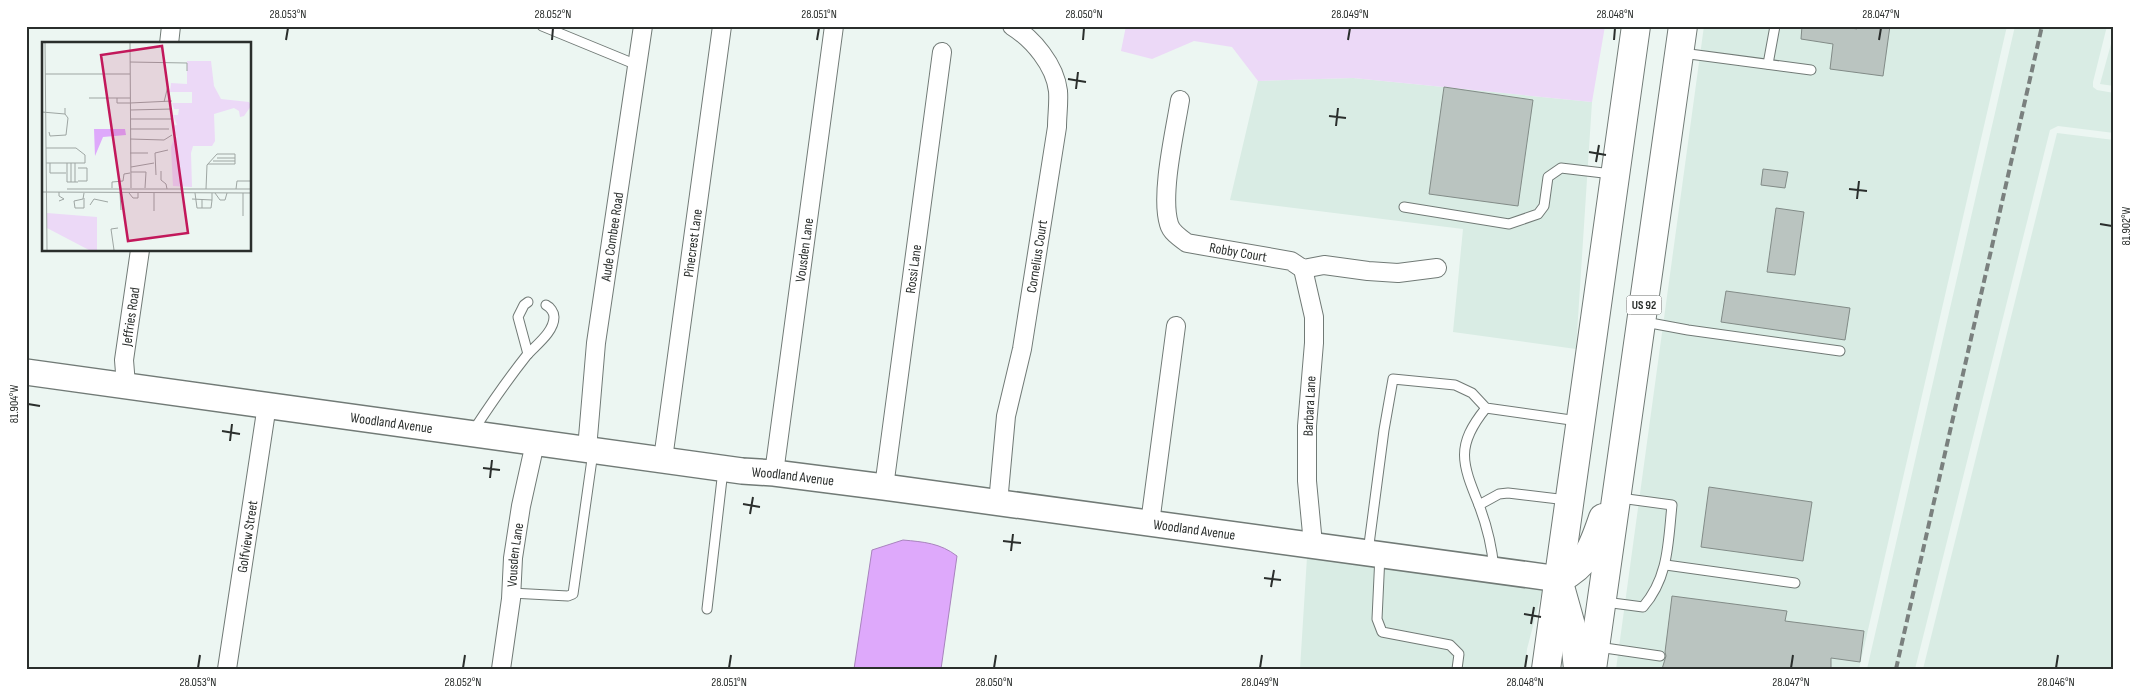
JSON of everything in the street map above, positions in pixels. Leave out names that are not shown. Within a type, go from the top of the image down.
[{"type":"main road","points":[[1546,669],[1636,26]]},
{"type":"main road","name":"US 92","points":[[1594,658],[1681,39]]},
{"type":"main road","points":[[1559,579],[1578,567],[1594,545],[1623,459]]},
{"type":"main road","points":[[1559,579],[1575,640],[1578,669]]},
{"type":"street","points":[[169,42],[171,26]]},
{"type":"street","name":"Aude Combee Road","points":[[590,449],[596,343],[643,26]]},
{"type":"street","name":"Pinecrest Lane","points":[[663,460],[722,26]]},
{"type":"street","name":"Vousden Lane","points":[[774,473],[834,26]]},
{"type":"street","name":"Cornelius Court","points":[[998,502],[1006,416],[1022,349],[1057,127],[1058,90],[1045,58],[1025,35],[1012,26]]},
{"type":"street","name":"Rossi Lane","points":[[884,487],[942,52]]},
{"type":"street","name":"Robby Court","points":[[1180,100],[1168,173],[1167,203],[1169,224],[1174,233],[1187,243],[1291,261],[1303,269]]},
{"type":"street","name":"Jeffries Road","points":[[126,385],[124,360],[140,251]]},
{"type":"street","points":[[1303,269],[1324,265],[1368,272],[1398,273],[1437,268]]},
{"type":"street","name":"Barbara Lane","points":[[1303,269],[1314,317],[1307,445],[1307,481],[1312,544]]},
{"type":"street","points":[[1150,523],[1176,326]]},
{"type":"street","name":"Woodland Avenue","points":[[26,372],[535,443],[998,502],[1559,579]]},
{"type":"street","name":"Golfview Street","points":[[227,669],[267,405]]},
{"type":"street","name":"Vousden Lane","points":[[500,669],[511,593],[512,558],[535,443]]},
{"type":"lane","points":[[542,26],[637,65]]},
{"type":"lane","points":[[1768,64],[1775,26]]},
{"type":"lane","points":[[1681,39],[1768,64],[1810,70]]},
{"type":"lane","points":[[1404,207],[1509,224],[1538,214],[1544,206],[1548,177],[1560,168],[1615,174]]},
{"type":"lane","points":[[528,302],[524,305],[518,317],[528,354]]},
{"type":"lane","points":[[472,434],[489,407],[528,354],[540,344],[552,324],[554,317],[551,308],[546,305]]},
{"type":"lane","points":[[1642,321],[1688,330],[1840,351]]},
{"type":"lane","points":[[1457,669],[1459,654],[1450,645],[1382,632],[1377,619],[1374,553],[1384,430],[1393,379],[1455,385],[1472,393],[1486,408],[1581,421]]},
{"type":"lane","points":[[1486,408],[1474,422],[1464,452],[1465,469],[1488,532],[1494,570]]},
{"type":"lane","points":[[511,593],[568,596],[573,594],[590,449]]},
{"type":"lane","points":[[707,609],[723,468]]},
{"type":"lane","points":[[1479,505],[1499,494],[1508,493],[1570,501]]},
{"type":"lane","points":[[1602,602],[1643,607],[1655,594],[1666,565],[1672,505],[1617,498]]},
{"type":"lane","points":[[1666,565],[1795,583]]},
{"type":"lane","points":[[1594,658],[1660,656]]},
{"type":"shaded area","points":[[1126,26],[1605,26],[1592,102],[1353,78],[1258,81],[1232,47],[1194,41],[1152,59],[1121,51]]},
{"type":"shaded area","points":[[1704,26],[2007,26],[1859,669],[1616,669]]},
{"type":"shaded area","points":[[2015,26],[2107,26],[2093,87],[2097,90],[2114,93],[2114,133],[2058,126],[2050,130],[1915,669],[1867,669]]},
{"type":"shaded area","points":[[2114,33],[2114,86],[2100,84]]},
{"type":"shaded area","points":[[1353,78],[1592,102],[1576,349],[1453,332],[1463,229],[1230,200],[1258,81]]},
{"type":"shaded area","points":[[2057,133],[2114,140],[2114,669],[1923,669]]},
{"type":"shaded area","points":[[903,540],[938,546],[957,556],[941,669],[854,669],[872,550]]},
{"type":"shaded area","points":[[1307,557],[1544,584],[1527,649],[1525,669],[1300,669]]},
{"type":"building","points":[[1802,26],[1839,26],[1857,29],[1857,26],[1890,26],[1883,76],[1830,69],[1833,44],[1801,39]]},
{"type":"building","points":[[1444,87],[1533,100],[1518,206],[1429,194]]},
{"type":"building","points":[[1763,169],[1788,172],[1785,188],[1761,185]]},
{"type":"building","points":[[1776,208],[1804,212],[1795,275],[1767,272]]},
{"type":"building","points":[[1726,291],[1850,308],[1845,340],[1721,322]]},
{"type":"building","points":[[1709,487],[1812,502],[1803,561],[1701,547]]},
{"type":"building","points":[[1672,596],[1787,611],[1785,621],[1864,631],[1860,662],[1831,658],[1831,669],[1662,669],[1666,656]]},
{"type":"railway","points":[[1896,669],[2042,26]]}]
